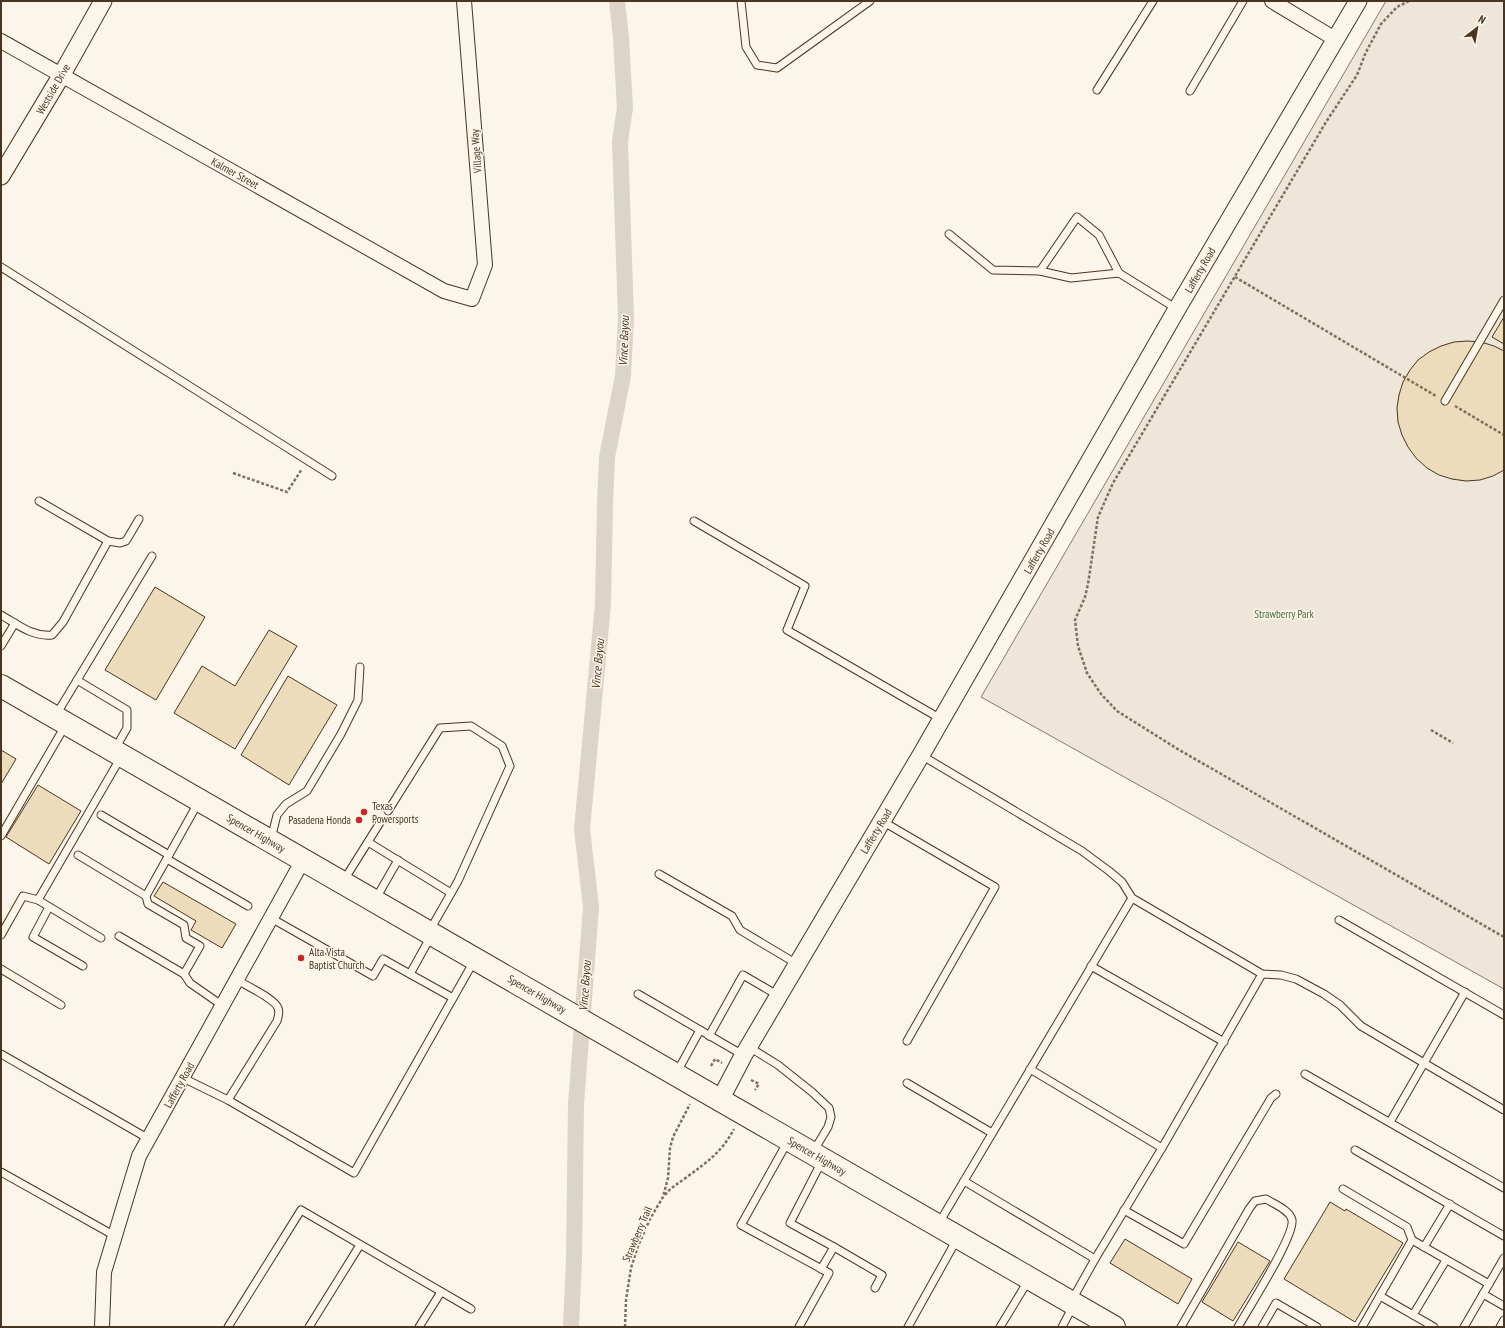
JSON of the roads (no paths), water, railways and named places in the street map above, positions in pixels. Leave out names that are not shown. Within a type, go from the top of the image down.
[{"type":"main road","name":"Spencer Highway","points":[[1,686],[1073,1303],[1109,1326]]},
{"type":"street","name":"Westside Drive","points":[[1,176],[61,76],[103,1]]},
{"type":"street","name":"Village Way","points":[[464,1],[485,265],[472,299]]},
{"type":"street","points":[[1272,1],[1335,39]]},
{"type":"street","name":"Lafferty Road","points":[[720,1100],[746,1051],[942,720],[1177,309],[1358,1]]},
{"type":"street","name":"Kalmer Street","points":[[1,42],[444,291],[472,299]]},
{"type":"street","name":"Lafferty Road","points":[[102,1327],[104,1272],[139,1156],[303,860]]},
{"type":"lane","points":[[741,1],[746,48],[757,65],[777,68],[870,1]]},
{"type":"lane","points":[[1097,90],[1154,1]]},
{"type":"lane","points":[[1190,91],[1243,1]]},
{"type":"lane","points":[[1040,271],[1077,217],[1099,234],[1119,273],[1177,309]]},
{"type":"lane","points":[[949,234],[993,270],[1040,271],[1071,278],[1119,273]]},
{"type":"lane","points":[[1,267],[332,476]]},
{"type":"lane","points":[[1445,401],[1504,300]]},
{"type":"lane","points":[[39,501],[108,541],[120,543],[126,542],[139,519]]},
{"type":"lane","points":[[694,521],[805,586],[787,630],[942,720]]},
{"type":"lane","points":[[1,614],[33,634],[42,636],[52,635],[63,622],[108,541]]},
{"type":"lane","points":[[1,836],[61,720],[77,680],[152,556]]},
{"type":"lane","points":[[1,646],[15,623]]},
{"type":"lane","points":[[270,841],[277,815],[286,804],[307,791],[341,734],[358,700],[360,667]]},
{"type":"lane","points":[[38,900],[118,753],[127,728],[127,710],[77,680]]},
{"type":"lane","points":[[388,811],[440,728],[471,726],[502,746],[510,766],[458,881],[410,974]]},
{"type":"lane","points":[[921,755],[1082,851],[1118,878],[1132,898],[1262,974],[1281,975],[1296,979],[1309,985],[1340,1005],[1361,1026],[1504,1110]]},
{"type":"lane","points":[[184,974],[200,946],[186,938],[184,925],[148,904],[146,896],[200,801]]},
{"type":"lane","points":[[101,815],[248,906]]},
{"type":"lane","points":[[342,883],[381,821]]},
{"type":"lane","points":[[882,821],[995,887],[907,1041]]},
{"type":"lane","points":[[368,842],[451,893]]},
{"type":"lane","points":[[78,855],[146,896]]},
{"type":"lane","points":[[374,901],[398,860]]},
{"type":"lane","points":[[659,874],[732,916],[740,930],[797,964]]},
{"type":"lane","points":[[1,935],[23,896],[38,900],[101,938]]},
{"type":"lane","points":[[937,1226],[1132,898]]},
{"type":"lane","points":[[49,907],[33,937],[83,966]]},
{"type":"lane","points":[[271,918],[373,976],[383,959],[453,998]]},
{"type":"lane","points":[[1339,920],[1504,1014]]},
{"type":"lane","points":[[119,936],[184,974],[190,983],[223,1006]]},
{"type":"lane","points":[[183,1078],[228,1100],[354,1173],[475,959]]},
{"type":"lane","points":[[1091,966],[1224,1042]]},
{"type":"lane","points":[[1,969],[61,1005]]},
{"type":"lane","points":[[1062,1327],[1096,1259],[1224,1042],[1262,974]]},
{"type":"lane","points":[[709,1036],[743,975],[779,996]]},
{"type":"lane","points":[[228,1100],[277,1021],[279,1013],[278,1007],[273,1002],[237,980]]},
{"type":"lane","points":[[1390,1122],[1465,992]]},
{"type":"lane","points":[[638,994],[709,1036],[778,1065],[812,1092],[829,1108],[830,1117],[828,1127],[818,1156],[790,1223],[882,1275],[875,1288]]},
{"type":"lane","points":[[676,1075],[700,1030]]},
{"type":"lane","points":[[1,1054],[149,1139]]},
{"type":"lane","points":[[1030,1069],[1162,1148]]},
{"type":"lane","points":[[1306,1074],[1504,1188]]},
{"type":"lane","points":[[908,1083],[992,1133]]},
{"type":"lane","points":[[1124,1210],[1184,1244],[1271,1098],[1276,1094]]},
{"type":"lane","points":[[789,1139],[742,1225],[829,1273],[799,1327]]},
{"type":"lane","points":[[1355,1150],[1504,1236]]},
{"type":"lane","points":[[1,1172],[115,1236]]},
{"type":"lane","points":[[964,1181],[1096,1259]]},
{"type":"lane","points":[[1343,1189],[1407,1227],[1412,1240],[1489,1284]]},
{"type":"lane","points":[[1181,1327],[1248,1209],[1255,1201],[1266,1199],[1286,1211],[1292,1220],[1291,1229],[1284,1247],[1238,1327]]},
{"type":"lane","points":[[1424,1247],[1450,1204]]},
{"type":"lane","points":[[228,1327],[301,1210],[471,1309]]},
{"type":"lane","points":[[908,1327],[958,1237]]},
{"type":"lane","points":[[1362,1327],[1412,1240]]},
{"type":"lane","points":[[309,1327],[360,1245]]},
{"type":"lane","points":[[821,1269],[834,1247]]},
{"type":"lane","points":[[1464,1327],[1504,1258]]},
{"type":"lane","points":[[1413,1315],[1446,1260]]},
{"type":"lane","points":[[1000,1327],[1030,1279]]},
{"type":"lane","points":[[419,1327],[441,1292]]},
{"type":"lane","points":[[1483,1294],[1504,1306]]},
{"type":"lane","points":[[1380,1296],[1434,1327]]},
{"type":"lane","points":[[1262,1327],[1276,1303],[1317,1327]]},
{"type":"lane","points":[[1500,1327],[1504,1320]]},
{"type":"waterway","name":"Vince Bayou","points":[[571,1327],[574,1260],[576,1104],[591,907],[582,829],[603,604],[607,457],[623,376],[626,318],[620,141],[625,108],[621,38],[617,1]]},
{"type":"place","name":"Texas Powersports","points":[[364,812]]},
{"type":"place","name":"Pasadena Honda","points":[[359,820]]},
{"type":"place","name":"Alta Vista Baptist Church","points":[[301,958]]},
{"type":"park label","name":"Strawberry Park","points":[[1284,614]]}]
